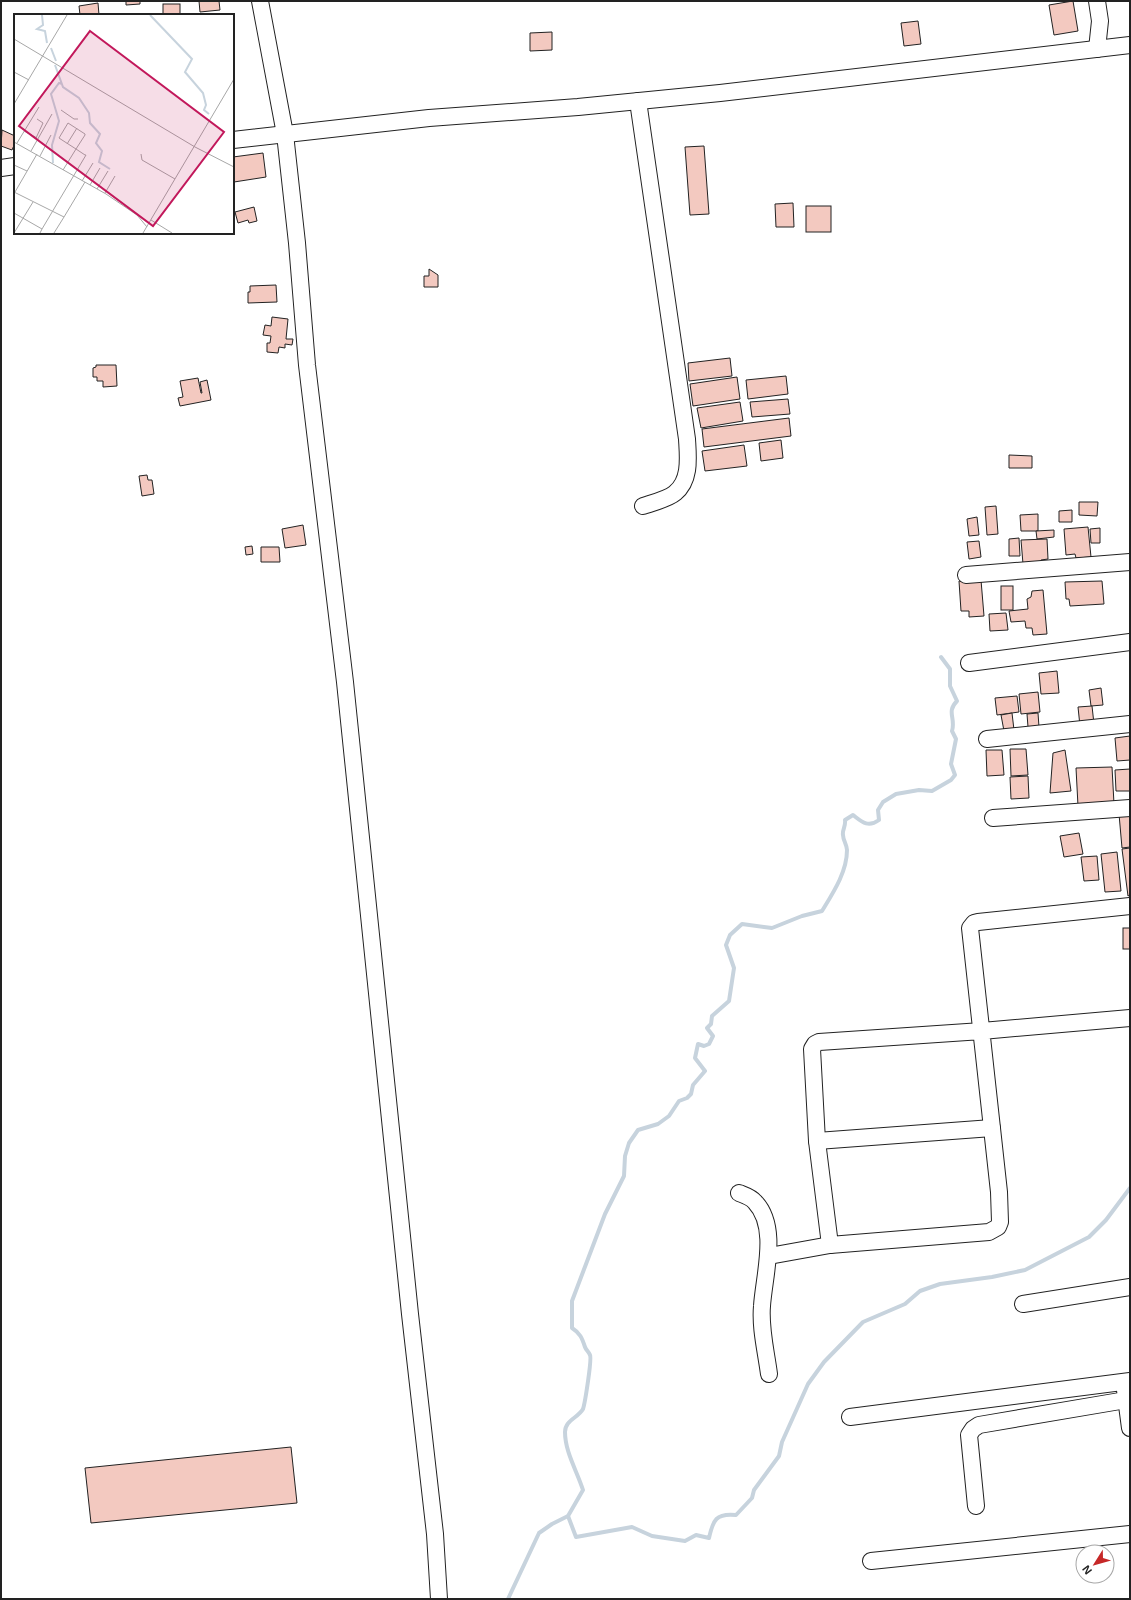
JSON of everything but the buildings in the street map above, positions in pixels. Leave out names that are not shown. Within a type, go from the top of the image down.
[{"type":"street","points":[[260,1],[286,134],[298,250],[307,364],[345,682],[410,1314],[435,1534],[438,1599]]},
{"type":"street","points":[[1097,1],[1100,21],[1097,50]]},
{"type":"street","points":[[234,140],[429,118],[720,93],[1130,45]]},
{"type":"street","points":[[638,101],[687,439],[689,464],[683,484],[675,494],[643,506]]},
{"type":"street","points":[[1,168],[14,166]]},
{"type":"street","points":[[966,575],[1130,562]]},
{"type":"street","points":[[969,663],[1130,642]]},
{"type":"street","points":[[987,739],[1130,724]]},
{"type":"street","points":[[993,818],[1130,808]]},
{"type":"street","points":[[769,1256],[830,1245],[990,1232],[994,1230],[1000,1222],[999,1192],[970,928],[974,923],[1130,906]]},
{"type":"street","points":[[830,1245],[817,1141],[812,1049],[815,1044],[819,1042],[982,1031],[1130,1018]]},
{"type":"street","points":[[817,1141],[992,1128]]},
{"type":"street","points":[[739,1192],[754,1200],[763,1212],[766,1223],[769,1256],[762,1306],[762,1325],[769,1374]]},
{"type":"street","points":[[1023,1304],[1130,1287]]},
{"type":"street","points":[[850,1417],[1127,1382],[1126,1400],[1130,1428]]},
{"type":"street","points":[[976,1506],[969,1435],[973,1429],[979,1425],[1126,1400]]},
{"type":"street","points":[[871,1561],[1130,1534]]},
{"type":"waterway","points":[[508,1599],[539,1533],[568,1516],[583,1490],[569,1454],[565,1432],[569,1422],[583,1409],[588,1381],[590,1354],[585,1348],[580,1336],[572,1328],[572,1301],[605,1214],[624,1176],[625,1156],[629,1143],[638,1130],[658,1124],[669,1116],[679,1101],[687,1098],[691,1094],[693,1085],[705,1071],[695,1058],[698,1044],[704,1046],[709,1044],[713,1036],[707,1028],[711,1024],[712,1016],[729,1001],[734,968],[726,945],[730,935],[742,924],[772,928],[802,916],[822,911],[839,882],[845,866],[847,850],[843,833],[845,820],[853,815],[865,823],[872,824],[879,820],[878,810],[883,802],[896,794],[919,790],[932,791],[951,780],[955,775],[951,764],[956,739],[952,731],[952,708],[957,701],[950,686],[950,669],[941,657]]},
{"type":"waterway","points":[[568,1516],[576,1537],[632,1527],[652,1536],[685,1541],[696,1535],[709,1538],[716,1519],[724,1515],[736,1515],[752,1498],[754,1490],[779,1456],[782,1442],[808,1384],[824,1362],[863,1322],[905,1304],[920,1291],[940,1284],[992,1277],[1025,1270],[1089,1237],[1106,1220],[1130,1188]]}]
